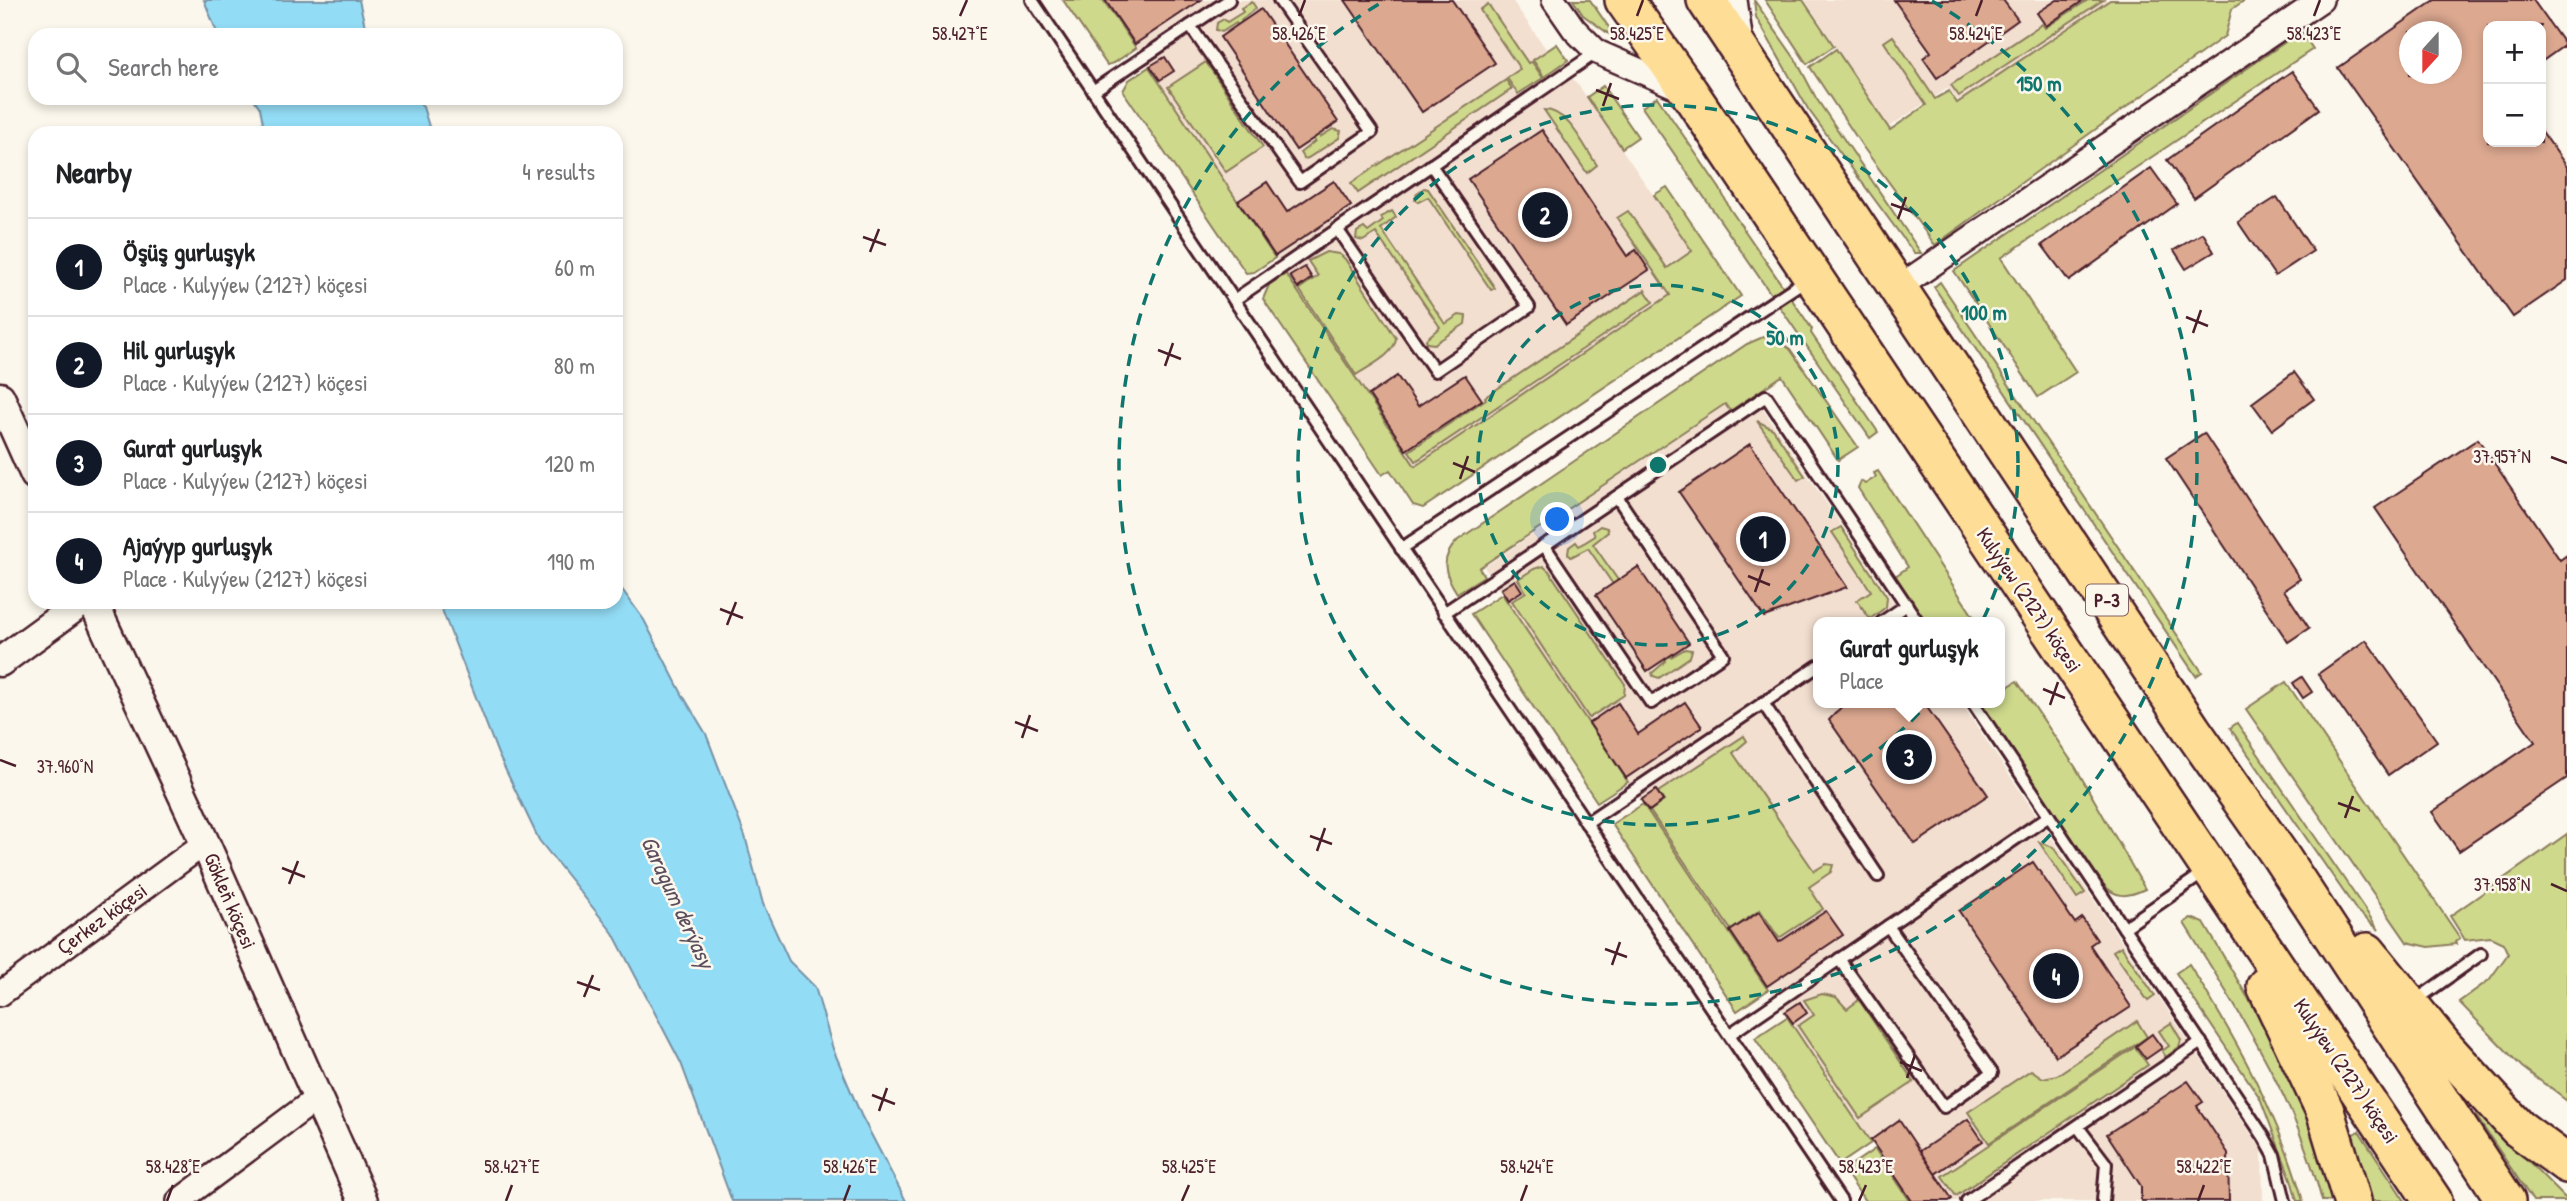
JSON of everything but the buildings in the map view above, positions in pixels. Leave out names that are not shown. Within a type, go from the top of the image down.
[{"type":"highway","name":"Kulyýew (2127) köçesi","points":[[1624,0],[1689,92],[2433,1201]]},
{"type":"highway","name":"P-3","points":[[1706,0],[2192,730],[2279,854],[2506,1201]]},
{"type":"highway","points":[[2279,854],[2379,966],[2444,1047],[2518,1128],[2567,1164]]},
{"type":"highway","points":[[2210,868],[2325,1111],[2352,1201]]},
{"type":"street","points":[[1554,0],[1574,29],[1597,52],[1689,92]]},
{"type":"street","points":[[1735,0],[1742,53]]},
{"type":"street","points":[[1899,287],[2321,0]]},
{"type":"street","points":[[0,397],[28,459]]},
{"type":"street","points":[[0,662],[72,609]]},
{"type":"street","name":"Gökleň köçesi","points":[[96,609],[205,843],[363,1201]]},
{"type":"street","name":"Çerkez köçesi","points":[[0,994],[205,843]]},
{"type":"street","points":[[179,1201],[316,1099]]},
{"type":"lane","points":[[1032,0],[1841,1201]]},
{"type":"lane","points":[[1093,91],[1229,0]]},
{"type":"lane","points":[[1190,26],[1300,182],[1372,132],[1279,0]]},
{"type":"lane","points":[[1234,300],[1597,52]]},
{"type":"lane","points":[[1337,229],[1435,371],[1456,357],[1529,307],[1431,165]]},
{"type":"lane","points":[[1401,549],[1811,276]]},
{"type":"lane","points":[[1444,613],[1766,397],[1915,617]]},
{"type":"lane","points":[[1545,545],[1651,703],[1703,669],[1723,655],[1616,497]]},
{"type":"lane","points":[[1889,617],[1907,605]]},
{"type":"lane","points":[[1586,823],[1813,669]]},
{"type":"lane","points":[[1763,703],[1878,876]]},
{"type":"lane","points":[[1976,708],[2274,1155],[2285,1201]]},
{"type":"lane","points":[[1730,1034],[2049,816]]},
{"type":"lane","points":[[2124,928],[2210,868]]},
{"type":"lane","points":[[1839,959],[1944,1107],[1992,1073],[1888,926]]},
{"type":"lane","points":[[2410,1005],[2481,954]]},
{"type":"lane","points":[[1967,1201],[2201,1042]]},
{"type":"lane","points":[[2078,1127],[2106,1164],[2103,1201]]},
{"type":"shaded area","points":[[1104,0],[1512,0],[1546,49],[1579,86],[1691,251],[1654,274],[1669,295],[1415,465]]},
{"type":"shaded area","points":[[1805,0],[2109,0],[1958,101],[1948,88],[1889,127]]},
{"type":"shaded area","points":[[1754,396],[1904,617],[1813,617],[1813,708],[1964,708],[2262,1150],[2263,1201],[1911,1201],[1484,567],[1725,405],[1730,411]]},
{"type":"green space","points":[[1063,0],[1103,0],[1136,48],[1107,65]]},
{"type":"green space","points":[[1573,0],[1590,0],[1612,32],[1609,34],[1583,15]]},
{"type":"green space","points":[[1754,0],[1796,60],[1816,98],[1921,253],[1914,253],[1808,109],[1756,17]]},
{"type":"green space","points":[[1765,0],[1803,0],[1834,46],[1807,64]]},
{"type":"green space","points":[[2088,0],[2103,0],[1959,96],[1951,85],[2042,24],[2045,28]]},
{"type":"green space","points":[[2110,0],[2245,0],[2232,9],[2225,36],[1935,245],[1863,147],[1810,67],[1836,49],[1890,130],[1926,105],[1884,42],[1893,36],[1935,99],[1949,91],[1957,103]]},
{"type":"green space","points":[[1252,2],[1256,8],[1241,20],[1320,137],[1333,129],[1341,131],[1339,138],[1308,158],[1304,159],[1300,153],[1315,141],[1236,23],[1222,32],[1216,30],[1217,23],[1224,19],[1227,22],[1243,12],[1241,8]]},
{"type":"green space","points":[[1488,4],[1528,63],[1532,62],[1543,78],[1518,94],[1507,78],[1520,69],[1480,10]]},
{"type":"green space","points":[[2301,31],[2313,49],[2001,258],[2076,372],[2038,397],[1954,271]]},
{"type":"green space","points":[[1557,44],[1568,60],[1544,77],[1533,60]]},
{"type":"green space","points":[[1206,62],[1263,147],[1226,172],[1168,87]]},
{"type":"green space","points":[[1149,67],[1275,258],[1254,272],[1246,273],[1123,91],[1129,80]]},
{"type":"green space","points":[[1506,80],[1512,89],[1358,193],[1351,183]]},
{"type":"green space","points":[[1603,86],[1638,137],[1622,148],[1587,97]]},
{"type":"green space","points":[[1657,97],[1878,432],[1870,438],[1642,107]]},
{"type":"green space","points":[[1544,110],[1561,116],[1568,123],[1597,165],[1587,173]]},
{"type":"green space","points":[[1667,187],[1741,296],[1423,508],[1413,505],[1390,470],[1382,475],[1263,299],[1269,285],[1286,274],[1415,466],[1670,295],[1617,218],[1628,211],[1667,268],[1692,251],[1654,195]]},
{"type":"green space","points":[[1424,188],[1428,189],[1495,288],[1491,290],[1428,197],[1418,202],[1415,200],[1417,193]]},
{"type":"green space","points":[[1392,211],[1396,217],[1381,229],[1445,324],[1459,315],[1466,316],[1465,324],[1434,344],[1427,343],[1426,339],[1440,327],[1376,233],[1363,241],[1356,239],[1357,232],[1364,228],[1368,232],[1383,221],[1381,217]]},
{"type":"green space","points":[[1326,252],[1339,254],[1345,259],[1396,338],[1395,344],[1386,355],[1356,375],[1299,289],[1318,276],[1308,261]]},
{"type":"green space","points":[[1940,282],[2202,672],[2196,676],[1934,287]]},
{"type":"green space","points":[[1645,290],[1653,302],[1416,461],[1409,451]]},
{"type":"green space","points":[[1763,337],[1777,340],[1790,349],[1858,447],[1838,460],[1782,376],[1730,411],[1725,404],[1479,568],[1484,576],[1457,593],[1449,579],[1446,560],[1458,540],[1747,344]]},
{"type":"green space","points":[[1757,421],[1773,429],[1805,476],[1798,480]]},
{"type":"green space","points":[[1878,471],[1974,617],[1922,617],[1894,577],[1908,567],[1858,488],[1861,481],[1865,484],[1876,477],[1874,473]]},
{"type":"green space","points":[[1600,526],[1607,528],[1608,532],[1593,544],[1671,657],[1685,649],[1692,650],[1690,657],[1659,678],[1652,673],[1666,661],[1588,548],[1571,557],[1568,554],[1569,547],[1576,542],[1579,546],[1595,536],[1593,531]]},
{"type":"green space","points":[[1841,527],[1887,597],[1886,607],[1873,617],[1869,617],[1857,600],[1871,591],[1832,532]]},
{"type":"green space","points":[[1543,566],[1625,684],[1624,695],[1589,718],[1512,601],[1526,592],[1518,579]]},
{"type":"green space","points":[[1502,594],[1628,782],[1597,802],[1471,614]]},
{"type":"green space","points":[[2017,681],[2076,768],[2145,889],[2123,895],[2113,892],[2103,884],[1981,708],[2005,708],[2005,689]]},
{"type":"green space","points":[[2286,682],[2460,938],[2456,944],[2429,947],[2407,942],[2246,709]]},
{"type":"green space","points":[[2237,723],[2379,930],[2357,911],[2230,728]]},
{"type":"green space","points":[[1744,736],[1747,741],[1733,753],[1814,871],[1826,864],[1833,865],[1831,872],[1809,887],[1823,909],[1779,938],[1760,910],[1731,930],[1650,811],[1664,801],[1658,792]]},
{"type":"green space","points":[[1643,804],[1768,990],[1737,1011],[1612,824]]},
{"type":"green space","points":[[2567,834],[2567,1101],[2522,1067],[2459,1002],[2489,980],[2508,954],[2503,943],[2490,937],[2465,940],[2450,916]]},
{"type":"green space","points":[[2039,842],[2053,847],[2085,893],[2077,898]]},
{"type":"green space","points":[[2191,918],[2204,923],[2295,1078],[2338,1201],[2322,1201],[2311,1163],[2281,1091],[2245,1023],[2184,923]]},
{"type":"green space","points":[[2121,946],[2155,996],[2148,1001],[2113,951]]},
{"type":"green space","points":[[2189,964],[2255,1078],[2282,1138],[2303,1201],[2297,1201],[2260,1098],[2176,973]]},
{"type":"green space","points":[[1822,994],[1836,997],[1847,1009],[1859,1000],[1914,1082],[1860,1118],[1798,1026],[1814,1015],[1804,1000]]},
{"type":"green space","points":[[1787,1017],[1871,1143],[1840,1164],[1755,1038]]},
{"type":"green space","points":[[2137,1021],[2147,1037],[1989,1143],[1968,1112],[2031,1070],[2043,1078],[2057,1075]]},
{"type":"green space","points":[[2171,1023],[2181,1040],[2179,1047],[2166,1057],[2162,1051],[2169,1046],[2159,1031]]},
{"type":"green space","points":[[2135,1047],[2148,1065],[1956,1196],[1942,1176]]},
{"type":"green space","points":[[2479,1111],[2567,1201],[2533,1201],[2476,1116]]},
{"type":"green space","points":[[2359,1131],[2405,1201],[2367,1201],[2352,1136]]},
{"type":"green space","points":[[1875,1149],[1910,1201],[1865,1201],[1844,1170]]},
{"type":"water","points":[[204,0],[359,0],[365,28],[215,28]]},
{"type":"water","points":[[258,105],[421,105],[429,126],[264,126]]},
{"type":"water","name":"Garagum derýasy","points":[[623,591],[644,620],[706,734],[745,836],[763,904],[789,961],[815,987],[833,1049],[861,1115],[906,1201],[732,1201],[681,1063],[613,933],[539,840],[498,754],[442,609],[623,609]]},
{"type":"place","name":"Hil gurluşyk","points":[[1545,215]]},
{"type":"place","name":"Öşüş gurluşyk","points":[[1763,539]]},
{"type":"place","name":"Gurat gurluşyk","points":[[1909,757]]},
{"type":"place","name":"Ajaýyp gurluşyk","points":[[2056,976]]}]
